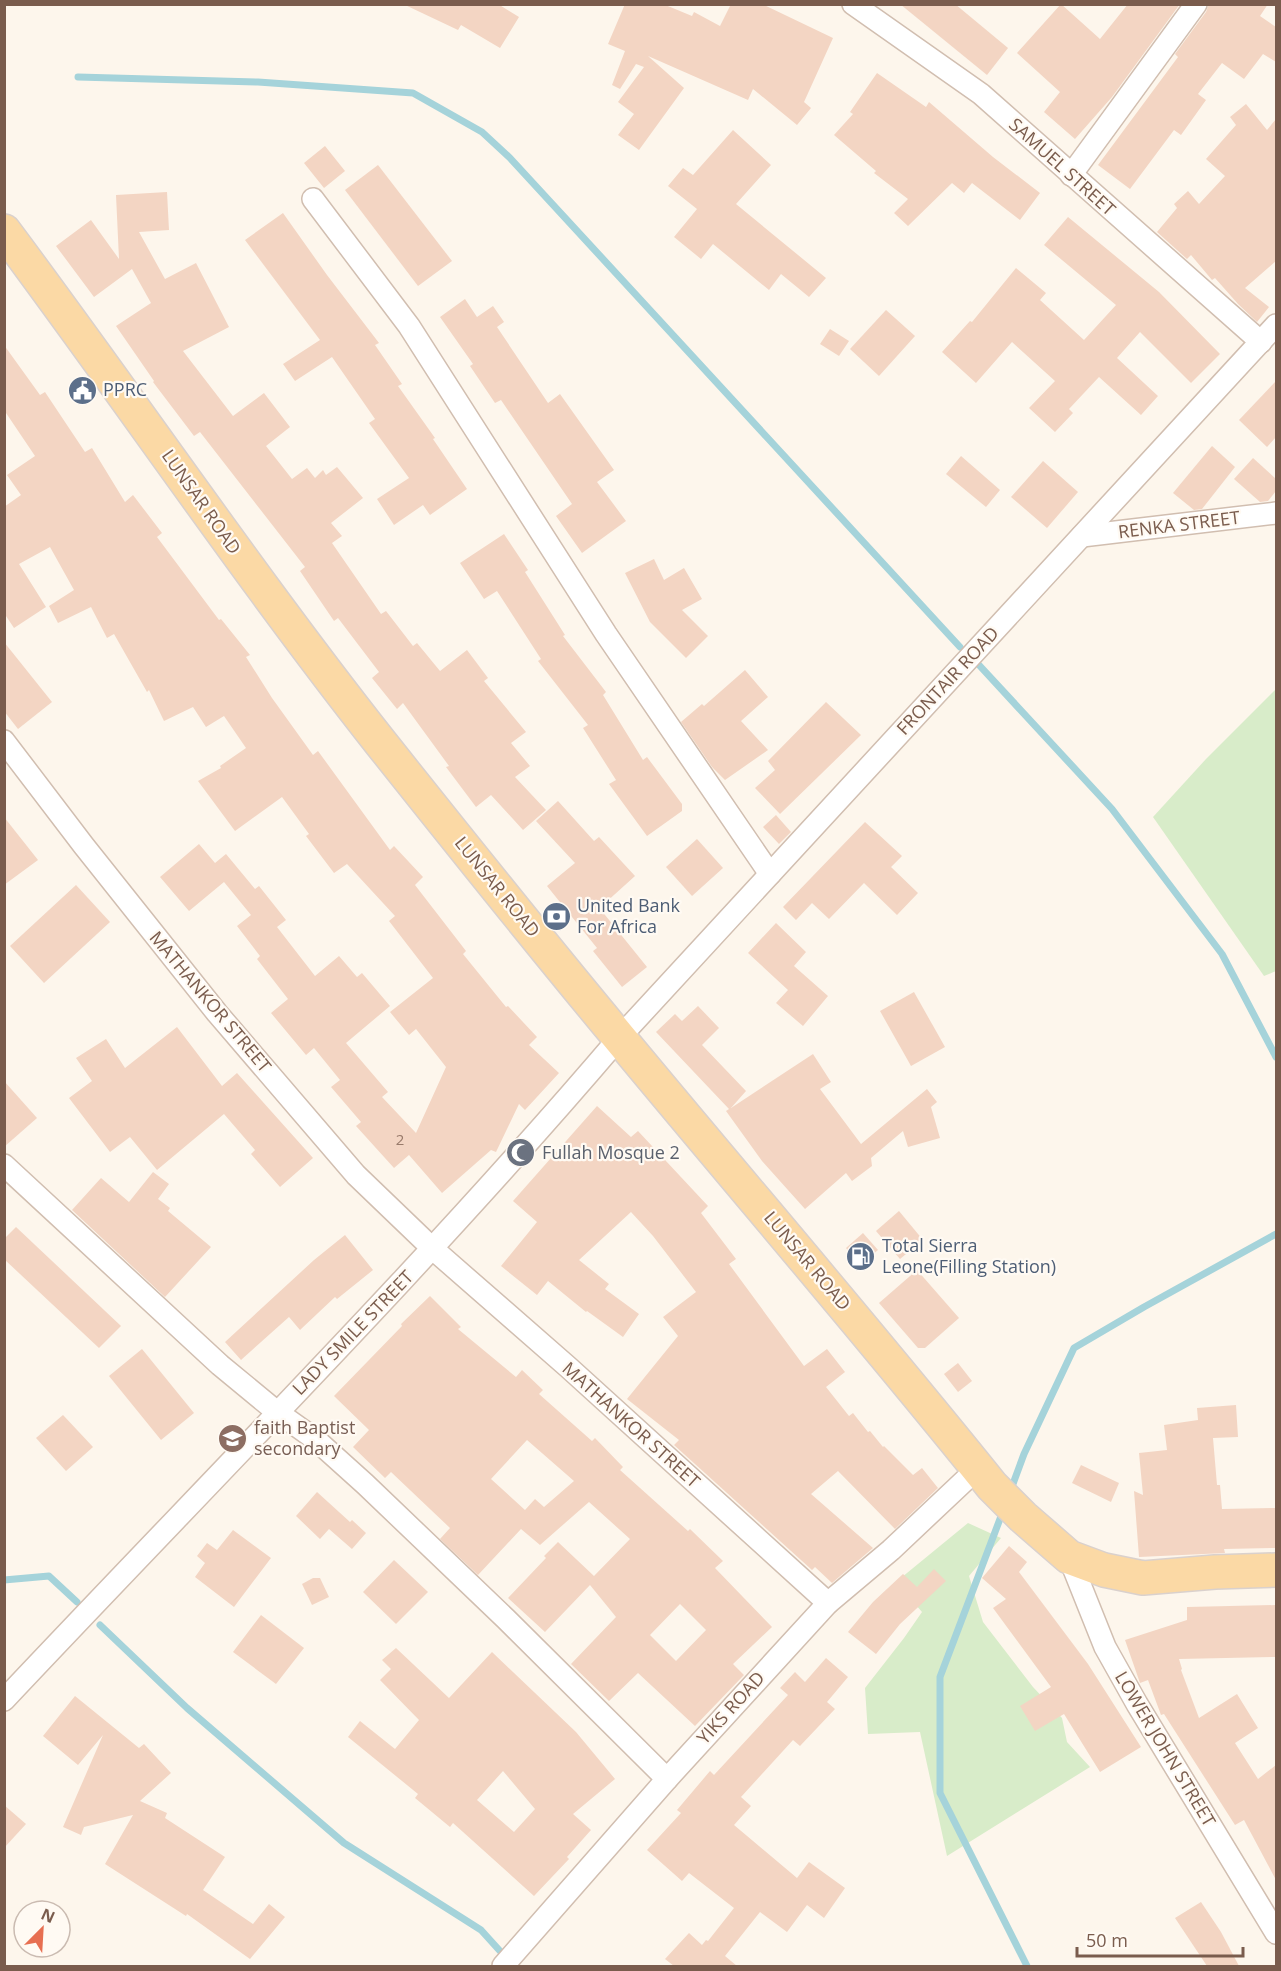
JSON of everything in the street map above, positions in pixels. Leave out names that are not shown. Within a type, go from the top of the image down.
[{"type":"main road","name":"LUNSAR ROAD","points":[[4,231],[84,338],[270,600],[380,741],[619,1038],[814,1268],[985,1477],[1023,1517],[1069,1557]]},
{"type":"main road","points":[[1069,1557],[1104,1570],[1143,1578],[1276,1570]]},
{"type":"street","name":"SAMUEL STREET","points":[[853,4],[981,94],[1261,342]]},
{"type":"street","points":[[1071,174],[1196,4]]},
{"type":"street","points":[[313,200],[409,326],[606,634],[770,874]]},
{"type":"street","name":"FRONTAIR ROAD","points":[[619,1038],[1276,325]]},
{"type":"street","name":"RENKA STREET","points":[[1082,536],[1276,513]]},
{"type":"street","name":"MATHANKOR STREET","points":[[4,741],[217,1013],[356,1175],[433,1249],[568,1367],[828,1603]]},
{"type":"street","name":"LADY SMILE STREET","points":[[4,1700],[433,1249],[536,1136],[619,1038]]},
{"type":"street","points":[[4,1165],[220,1365],[277,1412],[315,1439],[365,1484],[506,1619],[667,1779]]},
{"type":"street","name":"YIKS ROAD","points":[[503,1966],[667,1779],[828,1603],[891,1550],[985,1477]]},
{"type":"street","name":"LOWER JOHN STREET","points":[[1069,1557],[1105,1647],[1137,1704],[1275,1929]]},
{"type":"green space","points":[[1276,689],[1276,971],[1264,976],[1153,817],[1206,759]]},
{"type":"green space","points":[[968,1523],[1001,1538],[969,1576],[983,1622],[1033,1687],[1062,1718],[1067,1742],[1090,1767],[947,1856],[920,1732],[868,1734],[865,1688],[922,1612],[896,1582]]},
{"type":"building","points":[[403,4],[498,4],[519,17],[500,48],[461,25],[458,30]]},
{"type":"building","points":[[625,4],[663,4],[692,16],[694,12],[720,26],[731,4],[762,4],[833,38],[804,102],[811,108],[797,125],[753,89],[748,100],[648,56],[684,88],[639,150],[618,135],[634,114],[618,102],[644,67],[636,64],[620,89],[612,85],[625,51],[608,44]]},
{"type":"building","points":[[900,4],[955,4],[1008,48],[987,75]]},
{"type":"building","points":[[1061,4],[1100,39],[1128,4],[1180,4],[1112,97],[1075,139],[1044,112],[1060,92],[1017,53]]},
{"type":"building","points":[[1209,4],[1268,4],[1260,16],[1276,27],[1276,62],[1263,54],[1244,79],[1222,63],[1198,94],[1206,100],[1181,135],[1174,130],[1130,189],[1098,165],[1178,57],[1175,54],[1206,12]]},
{"type":"building","points":[[877,73],[926,107],[929,102],[993,157],[1040,193],[1020,220],[972,183],[964,193],[952,183],[908,226],[894,213],[908,199],[874,173],[876,171],[834,135],[853,114],[850,112]]},
{"type":"building","points":[[1246,104],[1267,130],[1276,119],[1276,261],[1245,288],[1269,307],[1257,322],[1215,278],[1212,280],[1191,255],[1187,259],[1157,232],[1177,208],[1174,204],[1188,191],[1199,204],[1225,176],[1206,159],[1236,125],[1230,117]]},
{"type":"building","points":[[733,130],[771,165],[736,204],[826,278],[809,297],[781,274],[769,290],[713,244],[701,259],[674,237],[697,209],[668,186],[683,168],[693,175]]},
{"type":"building","points":[[325,146],[345,171],[324,188],[304,163]]},
{"type":"building","points":[[378,165],[452,261],[418,286],[345,190]]},
{"type":"building","points":[[167,192],[169,230],[139,232],[165,279],[196,263],[229,327],[183,351],[233,416],[264,393],[290,427],[266,446],[292,479],[307,468],[315,478],[323,470],[326,475],[337,467],[363,498],[331,523],[342,536],[332,543],[381,614],[386,611],[413,646],[417,643],[440,671],[467,650],[488,678],[484,681],[526,732],[511,743],[530,766],[515,777],[546,810],[523,830],[491,795],[476,807],[403,703],[397,709],[372,678],[379,672],[338,618],[334,621],[300,571],[305,567],[200,432],[194,436],[153,382],[116,326],[151,303],[132,269],[94,297],[56,246],[91,220],[119,259],[116,195]]},
{"type":"building","points":[[283,213],[379,343],[375,345],[402,384],[398,386],[467,489],[430,515],[423,505],[394,525],[377,499],[409,478],[369,423],[375,419],[332,357],[295,381],[283,364],[320,340],[245,240]]},
{"type":"building","points":[[1068,217],[1159,292],[1220,354],[1191,383],[1140,332],[1117,358],[1158,396],[1141,415],[1099,377],[1069,409],[1073,413],[1055,432],[1029,408],[1055,381],[1012,342],[976,383],[942,352],[970,321],[972,322],[1016,268],[1046,293],[1040,300],[1084,340],[1116,305],[1044,245]]},
{"type":"building","points":[[465,299],[477,317],[493,306],[504,322],[497,327],[548,403],[560,394],[614,470],[597,482],[626,521],[582,553],[556,516],[572,504],[501,400],[495,403],[470,366],[473,364],[440,317]]},
{"type":"building","points":[[886,310],[915,336],[879,376],[850,349]]},
{"type":"building","points":[[830,329],[849,341],[839,356],[820,344]]},
{"type":"building","points":[[4,345],[40,395],[45,392],[85,452],[92,448],[125,502],[133,495],[162,533],[157,537],[219,620],[221,619],[250,655],[246,657],[313,755],[318,751],[390,850],[394,846],[423,877],[415,885],[466,951],[463,954],[506,1007],[508,1006],[537,1037],[529,1045],[559,1073],[525,1110],[519,1104],[496,1152],[491,1150],[442,1193],[409,1155],[394,1168],[356,1126],[361,1122],[331,1087],[340,1080],[314,1048],[306,1055],[271,1013],[288,999],[257,959],[260,956],[237,926],[251,915],[224,882],[189,911],[160,877],[199,844],[215,863],[226,854],[255,889],[259,886],[286,920],[277,927],[315,976],[339,956],[357,977],[362,973],[390,1006],[346,1043],[388,1092],[382,1097],[416,1133],[446,1067],[416,1029],[409,1035],[390,1012],[433,978],[389,921],[395,916],[347,864],[334,873],[306,836],[309,834],[282,797],[235,831],[198,781],[221,768],[220,766],[246,748],[224,716],[206,727],[193,707],[164,721],[149,690],[147,692],[114,634],[107,638],[91,607],[58,623],[49,606],[74,590],[50,547],[19,564],[46,607],[14,628],[4,613],[4,507],[21,495],[7,475],[35,456],[4,410]]},
{"type":"building","points":[[1276,381],[1276,437],[1267,447],[1239,420]]},
{"type":"building","points":[[1212,446],[1235,467],[1202,509],[1194,510],[1173,493]]},
{"type":"building","points":[[961,456],[1000,490],[986,507],[946,474]]},
{"type":"building","points":[[1253,458],[1276,479],[1276,491],[1268,501],[1260,502],[1234,479]]},
{"type":"building","points":[[1043,461],[1078,492],[1047,528],[1011,497]]},
{"type":"building","points":[[504,534],[528,570],[525,572],[565,635],[563,636],[606,692],[603,695],[643,760],[647,757],[682,804],[682,811],[647,836],[609,784],[616,780],[583,728],[588,725],[538,661],[541,659],[497,591],[484,599],[460,563]]},
{"type":"building","points":[[654,559],[664,580],[684,568],[702,599],[682,610],[708,636],[686,658],[650,622],[625,573]]},
{"type":"building","points":[[4,642],[52,702],[18,729],[4,711]]},
{"type":"building","points":[[745,670],[768,697],[741,721],[768,750],[725,780],[712,767],[681,722],[702,704],[704,706]]},
{"type":"building","points":[[826,702],[861,735],[780,814],[755,788],[775,770],[768,761]]},
{"type":"building","points":[[558,801],[594,841],[599,837],[635,876],[604,904],[606,906],[601,910],[647,967],[622,987],[593,951],[597,948],[547,886],[575,863],[536,821]]},
{"type":"building","points":[[776,815],[791,832],[779,844],[763,827]]},
{"type":"building","points":[[4,817],[38,860],[4,885]]},
{"type":"building","points":[[865,822],[902,856],[891,867],[918,893],[897,915],[864,883],[829,919],[812,903],[796,920],[783,907]]},
{"type":"building","points":[[697,839],[723,868],[692,896],[666,867]]},
{"type":"building","points":[[76,885],[110,922],[44,983],[10,946]]},
{"type":"building","points":[[776,923],[806,952],[794,966],[828,996],[803,1026],[776,1003],[788,990],[748,953]]},
{"type":"building","points":[[914,992],[945,1047],[911,1066],[880,1011]]},
{"type":"building","points":[[698,1006],[719,1028],[702,1045],[746,1091],[731,1108],[813,1054],[831,1082],[820,1089],[861,1144],[927,1089],[937,1102],[931,1107],[940,1138],[908,1147],[903,1131],[871,1158],[872,1166],[852,1181],[846,1173],[805,1209],[762,1161],[726,1111],[729,1109],[656,1032],[675,1014],[682,1021]]},
{"type":"building","points":[[177,1027],[222,1086],[237,1073],[313,1158],[280,1187],[251,1154],[255,1150],[224,1114],[157,1170],[130,1137],[110,1152],[69,1098],[92,1081],[76,1058],[106,1039],[125,1068]]},
{"type":"building","points":[[4,1081],[37,1118],[4,1147]]},
{"type":"building","points":[[597,1106],[631,1137],[638,1131],[708,1206],[701,1213],[736,1259],[729,1264],[804,1366],[827,1349],[845,1372],[826,1387],[849,1416],[853,1413],[868,1432],[870,1431],[883,1447],[913,1475],[922,1468],[938,1488],[895,1529],[838,1471],[811,1494],[873,1548],[832,1583],[815,1567],[812,1570],[674,1445],[679,1440],[627,1399],[678,1336],[663,1317],[696,1292],[653,1236],[631,1212],[579,1260],[609,1284],[605,1289],[639,1314],[623,1337],[586,1312],[548,1281],[537,1295],[501,1266],[537,1222],[513,1201]]},
{"type":"building","points":[[153,1172],[169,1184],[158,1199],[170,1208],[168,1211],[211,1247],[165,1297],[72,1210],[101,1178],[129,1202]]},
{"type":"building","points":[[899,1211],[923,1240],[900,1259],[876,1231]]},
{"type":"building","points":[[16,1227],[121,1326],[99,1348],[4,1259],[4,1239]]},
{"type":"building","points":[[863,1233],[878,1250],[860,1265],[846,1248]]},
{"type":"building","points":[[345,1235],[373,1270],[337,1299],[335,1297],[300,1330],[289,1317],[241,1360],[225,1342],[314,1260]]},
{"type":"building","points":[[917,1270],[959,1318],[925,1348],[918,1348],[879,1303]]},
{"type":"building","points":[[430,1296],[461,1327],[458,1329],[516,1377],[522,1370],[543,1390],[539,1394],[592,1441],[595,1438],[623,1467],[620,1470],[688,1531],[690,1529],[723,1561],[715,1568],[772,1627],[733,1664],[744,1675],[695,1726],[638,1673],[609,1701],[571,1664],[616,1617],[590,1585],[545,1632],[508,1598],[558,1542],[594,1576],[630,1539],[589,1502],[540,1545],[521,1529],[478,1575],[440,1539],[450,1528],[391,1472],[385,1478],[353,1447],[369,1430],[334,1396],[402,1326],[401,1324]],"holes":[[[527,1440],[574,1481],[544,1507],[535,1499],[525,1510],[491,1479]],[[680,1604],[706,1630],[676,1661],[650,1635]]]},
{"type":"building","points":[[142,1349],[194,1413],[161,1440],[109,1376]]},
{"type":"building","points":[[958,1363],[972,1381],[958,1392],[944,1374]]},
{"type":"building","points":[[1236,1405],[1238,1437],[1213,1438],[1217,1485],[1220,1485],[1222,1509],[1276,1508],[1276,1548],[1224,1549],[1225,1553],[1139,1557],[1134,1491],[1143,1495],[1139,1453],[1167,1450],[1164,1425],[1198,1420],[1197,1408]]},
{"type":"building","points":[[63,1415],[93,1447],[66,1471],[36,1438]]},
{"type":"building","points":[[1081,1465],[1119,1483],[1111,1502],[1072,1483]]},
{"type":"building","points":[[317,1492],[350,1522],[352,1520],[366,1533],[352,1549],[329,1529],[320,1539],[296,1516]]},
{"type":"building","points":[[233,1530],[271,1558],[234,1607],[195,1577],[205,1563],[197,1556],[207,1543],[217,1550]]},
{"type":"building","points":[[1009,1546],[1027,1562],[1019,1572],[1088,1664],[1141,1747],[1100,1772],[1064,1714],[1035,1731],[1020,1706],[1051,1687],[993,1608],[1006,1599],[982,1578]]},
{"type":"building","points":[[394,1560],[428,1592],[396,1624],[363,1592]]},
{"type":"building","points":[[934,1569],[946,1581],[900,1624],[876,1654],[848,1632],[873,1602],[903,1574],[917,1587]]},
{"type":"building","points":[[313,1578],[320,1578],[329,1597],[312,1605],[302,1584]]},
{"type":"building","points":[[1276,1605],[1276,1657],[1179,1659],[1199,1718],[1237,1694],[1258,1728],[1235,1743],[1258,1779],[1276,1765],[1276,1880],[1244,1820],[1235,1825],[1164,1714],[1161,1715],[1148,1680],[1140,1683],[1125,1640],[1187,1620],[1187,1607]]},
{"type":"building","points":[[261,1615],[304,1648],[276,1684],[233,1652]]},
{"type":"building","points":[[396,1648],[449,1698],[492,1652],[576,1732],[615,1779],[573,1814],[591,1830],[567,1857],[569,1859],[534,1896],[453,1823],[450,1827],[415,1798],[418,1794],[348,1737],[360,1721],[395,1749],[419,1720],[380,1680],[391,1669],[382,1660]],"holes":[[[503,1771],[535,1809],[514,1832],[477,1800]]]},
{"type":"building","points":[[826,1658],[848,1677],[827,1702],[835,1709],[800,1746],[793,1740],[741,1797],[751,1806],[734,1825],[797,1878],[809,1862],[845,1888],[824,1918],[807,1905],[787,1932],[760,1912],[725,1956],[737,1966],[674,1966],[665,1959],[689,1933],[702,1945],[706,1940],[708,1941],[734,1908],[689,1873],[682,1881],[647,1850],[681,1813],[677,1810],[710,1771],[714,1775],[788,1695],[780,1688],[795,1672],[805,1682]]},
{"type":"building","points":[[75,1696],[139,1748],[144,1744],[171,1773],[140,1801],[167,1813],[165,1818],[225,1857],[203,1890],[253,1924],[269,1904],[285,1917],[250,1959],[187,1914],[186,1916],[105,1864],[133,1815],[84,1827],[81,1835],[63,1827],[103,1735],[78,1765],[43,1736]]},
{"type":"building","points":[[4,1805],[26,1824],[4,1848]]},
{"type":"building","points":[[1201,1902],[1221,1932],[1239,1966],[1207,1966],[1175,1918]]},
{"type":"waterway","points":[[78,77],[258,82],[413,93],[482,132],[510,158],[960,647]]},
{"type":"waterway","points":[[979,665],[1112,809],[1222,954],[1276,1057]]},
{"type":"waterway","points":[[1010,1492],[1024,1454],[1074,1348],[1276,1234]]},
{"type":"waterway","points":[[1003,1511],[940,1677],[940,1793],[1027,1966]]},
{"type":"waterway","points":[[4,1580],[49,1576],[77,1602]]},
{"type":"waterway","points":[[100,1625],[187,1708],[344,1843],[481,1930],[500,1951]]},
{"type":"place","name":"PPRC","points":[[82,390]]},
{"type":"place","name":"United Bank For Africa","points":[[556,916]]},
{"type":"place","name":"Fullah Mosque 2","points":[[521,1153]]},
{"type":"place","name":"Total Sierra Leone(Filling Station)","points":[[861,1256]]},
{"type":"place","name":"faith Baptist secondary","points":[[233,1438]]}]
